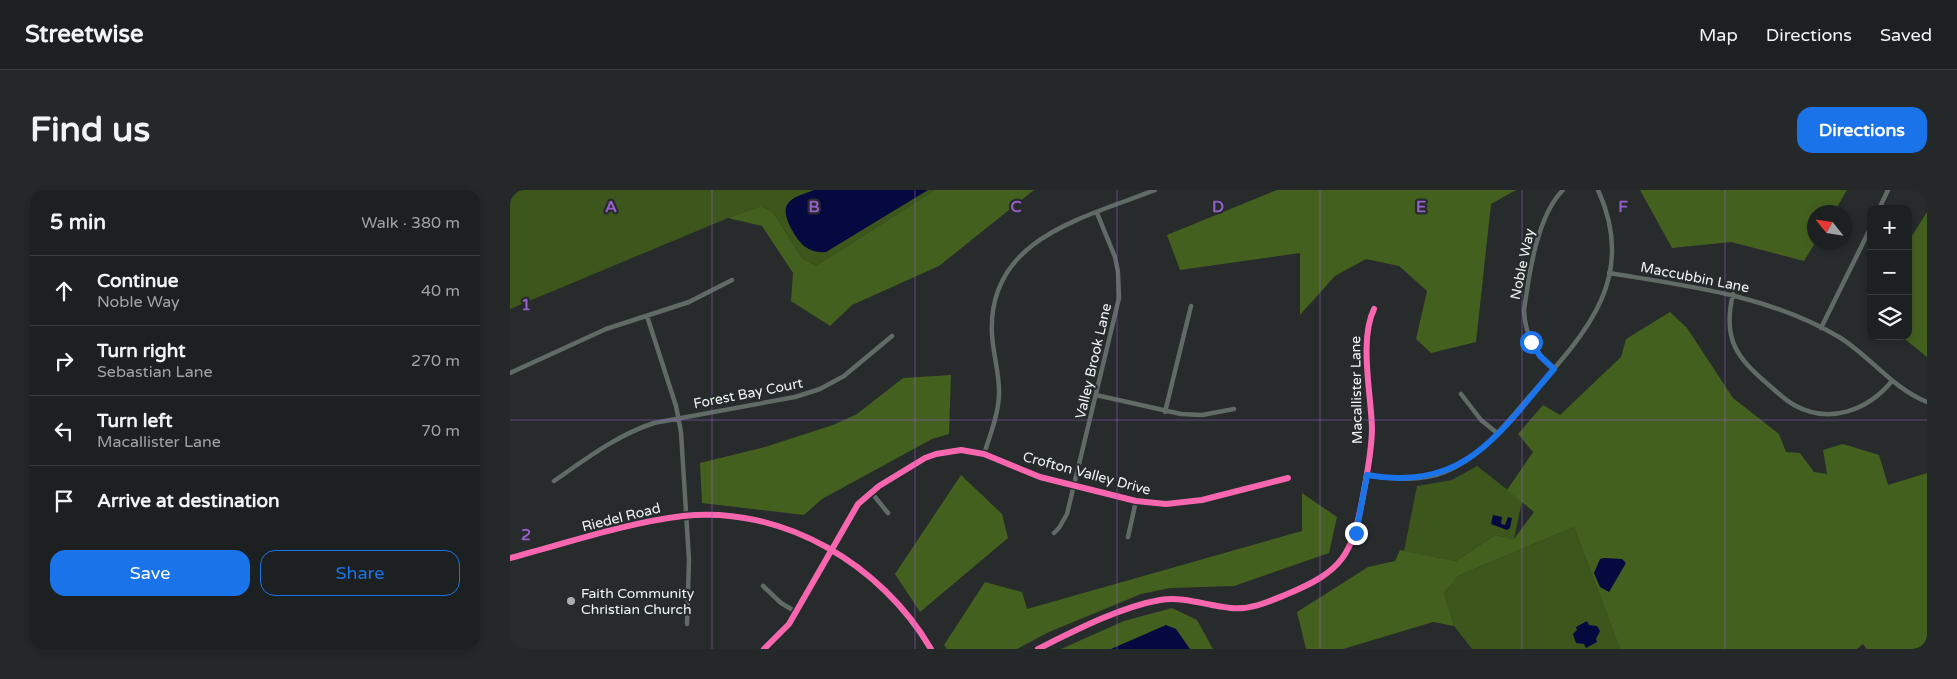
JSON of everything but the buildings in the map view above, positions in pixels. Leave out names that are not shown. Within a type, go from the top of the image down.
[{"type":"street","points":[[984,454],[998,407],[998,379],[992,326],[995,304],[1002,282],[1012,265],[1026,248],[1052,232],[1155,190]]},
{"type":"street","name":"Noble Way","points":[[1554,369],[1540,356],[1531,342],[1525,324],[1524,310],[1544,217],[1552,202],[1563,190]]},
{"type":"street","points":[[1367,475],[1401,479],[1437,475],[1471,458],[1497,433],[1589,326],[1601,302],[1609,273],[1610,234],[1605,207],[1598,190]]},
{"type":"street","points":[[1881,205],[1888,190]]},
{"type":"street","name":"Valley Brook Lane","points":[[1054,533],[1064,521],[1074,486],[1117,310],[1119,284],[1115,257],[1097,213]]},
{"type":"street","points":[[1821,328],[1867,235]]},
{"type":"street","name":"Maccubbin Lane","points":[[1609,273],[1733,294],[1781,310],[1821,328],[1852,346],[1892,381],[1910,394],[1927,402]]},
{"type":"street","points":[[510,373],[606,329],[689,302],[732,280]]},
{"type":"street","points":[[1733,294],[1729,321],[1736,350],[1749,368],[1795,406],[1822,414],[1845,413],[1873,400],[1892,381]]},
{"type":"street","points":[[1166,412],[1192,306]]},
{"type":"street","name":"Macallister Lane","points":[[1038,649],[1079,630],[1150,602],[1184,600],[1241,608],[1271,601],[1319,580],[1337,566],[1351,546],[1356,533],[1367,475],[1372,430],[1367,330],[1374,309]]},
{"type":"street","points":[[647,316],[679,418],[689,568],[687,624]]},
{"type":"street","name":"Forest Bay Court","points":[[554,481],[629,432],[654,422],[795,397],[820,389],[844,376],[892,336]]},
{"type":"street","points":[[1461,394],[1481,420],[1497,433]]},
{"type":"street","points":[[1096,395],[1166,412],[1202,414],[1234,409]]},
{"type":"street","name":"Crofton Valley Drive","points":[[764,649],[782,632],[796,612],[853,512],[871,492],[925,458],[936,454],[961,450],[984,454],[1028,474],[1136,501],[1166,504],[1188,503],[1288,478]]},
{"type":"street","points":[[871,492],[888,513]]},
{"type":"street","points":[[1128,538],[1136,501]]},
{"type":"street","name":"Riedel Road","points":[[510,558],[638,524],[686,516],[727,517],[774,526],[832,550],[867,573],[910,618],[931,649]]},
{"type":"street","points":[[763,586],[781,603],[796,612]]},
{"type":"green space","points":[[510,190],[935,190],[816,266],[802,258],[773,212],[761,206],[510,309]]},
{"type":"green space","points":[[935,190],[1034,190],[939,266],[852,305],[830,326],[791,301],[793,273],[762,226],[728,218],[761,206],[773,212],[802,258],[816,266]]},
{"type":"green space","points":[[1277,190],[1516,190],[1491,204],[1476,342],[1431,353],[1416,339],[1427,291],[1399,266],[1366,259],[1335,276],[1300,315],[1300,253],[1180,270],[1167,235]]},
{"type":"green space","points":[[1640,190],[1847,190],[1838,205],[1807,205],[1807,250],[1811,250],[1804,261],[1731,242],[1672,248]]},
{"type":"green space","points":[[1927,212],[1927,357],[1906,340],[1912,340],[1912,236]]},
{"type":"green space","points":[[1670,312],[1687,328],[1733,398],[1779,434],[1786,452],[1800,453],[1814,472],[1827,474],[1823,450],[1843,444],[1879,455],[1888,485],[1927,473],[1927,649],[1867,649],[1863,644],[1857,649],[1620,649],[1574,527],[1458,576],[1444,593],[1454,626],[1433,622],[1343,649],[1306,649],[1297,612],[1368,567],[1395,561],[1400,550],[1456,561],[1495,535],[1514,539],[1534,512],[1507,490],[1533,452],[1518,434],[1543,405],[1560,415],[1621,357],[1626,339]]},
{"type":"green space","points":[[951,375],[949,434],[932,439],[822,499],[804,515],[702,503],[700,463],[765,447],[833,425],[857,414],[903,378]]},
{"type":"green space","points":[[1477,466],[1522,501],[1514,539],[1495,535],[1456,561],[1404,551],[1417,486],[1452,480]]},
{"type":"green space","points":[[961,475],[1002,514],[1008,538],[920,612],[895,574]]},
{"type":"green space","points":[[1302,493],[1337,517],[1329,553],[1234,586],[1170,588],[1141,594],[1049,632],[1017,649],[947,649],[944,645],[985,582],[1022,592],[1027,609],[1302,531]]},
{"type":"green space","points":[[1574,527],[1620,649],[1472,649],[1454,626],[1444,593],[1458,576]]},
{"type":"green space","points":[[1172,608],[1197,620],[1213,649],[1061,649],[1124,621]]},
{"type":"shaded area","points":[[814,190],[928,190],[826,252],[823,252],[804,246],[794,233],[786,215],[787,205],[792,199]]},
{"type":"shaded area","points":[[1493,515],[1502,517],[1501,524],[1505,525],[1508,517],[1512,518],[1510,528],[1507,530],[1491,524]]},
{"type":"shaded area","points":[[1600,559],[1622,559],[1626,563],[1609,592],[1600,587],[1594,573]]},
{"type":"shaded area","points":[[1587,621],[1589,625],[1597,626],[1600,631],[1596,639],[1597,642],[1586,648],[1584,644],[1576,643],[1573,634],[1577,630],[1576,627]]},
{"type":"shaded area","points":[[1166,625],[1176,629],[1190,649],[1111,649]]},
{"type":"cycle path","points":[[1038,649],[1098,620],[1129,608],[1160,600],[1187,600],[1231,608],[1259,605],[1320,578],[1342,559],[1349,547],[1359,516],[1369,462],[1372,428],[1367,367],[1367,336],[1374,309]]},
{"type":"cycle path","points":[[764,649],[789,624],[858,504],[879,486],[925,458],[936,454],[961,450],[984,454],[1040,477],[1136,501],[1166,504],[1202,500],[1288,478]]},
{"type":"cycle path","points":[[510,558],[618,528],[661,519],[683,516],[720,515],[757,520],[792,531],[826,547],[857,567],[886,591],[910,619],[931,649]]},
{"type":"place","name":"Faith Community Christian Church","points":[[571,601]]},
{"type":"route","points":[[1356,533],[1367,475],[1392,479],[1412,479],[1437,475],[1471,458],[1489,442],[1554,369],[1540,356],[1531,342]]}]
